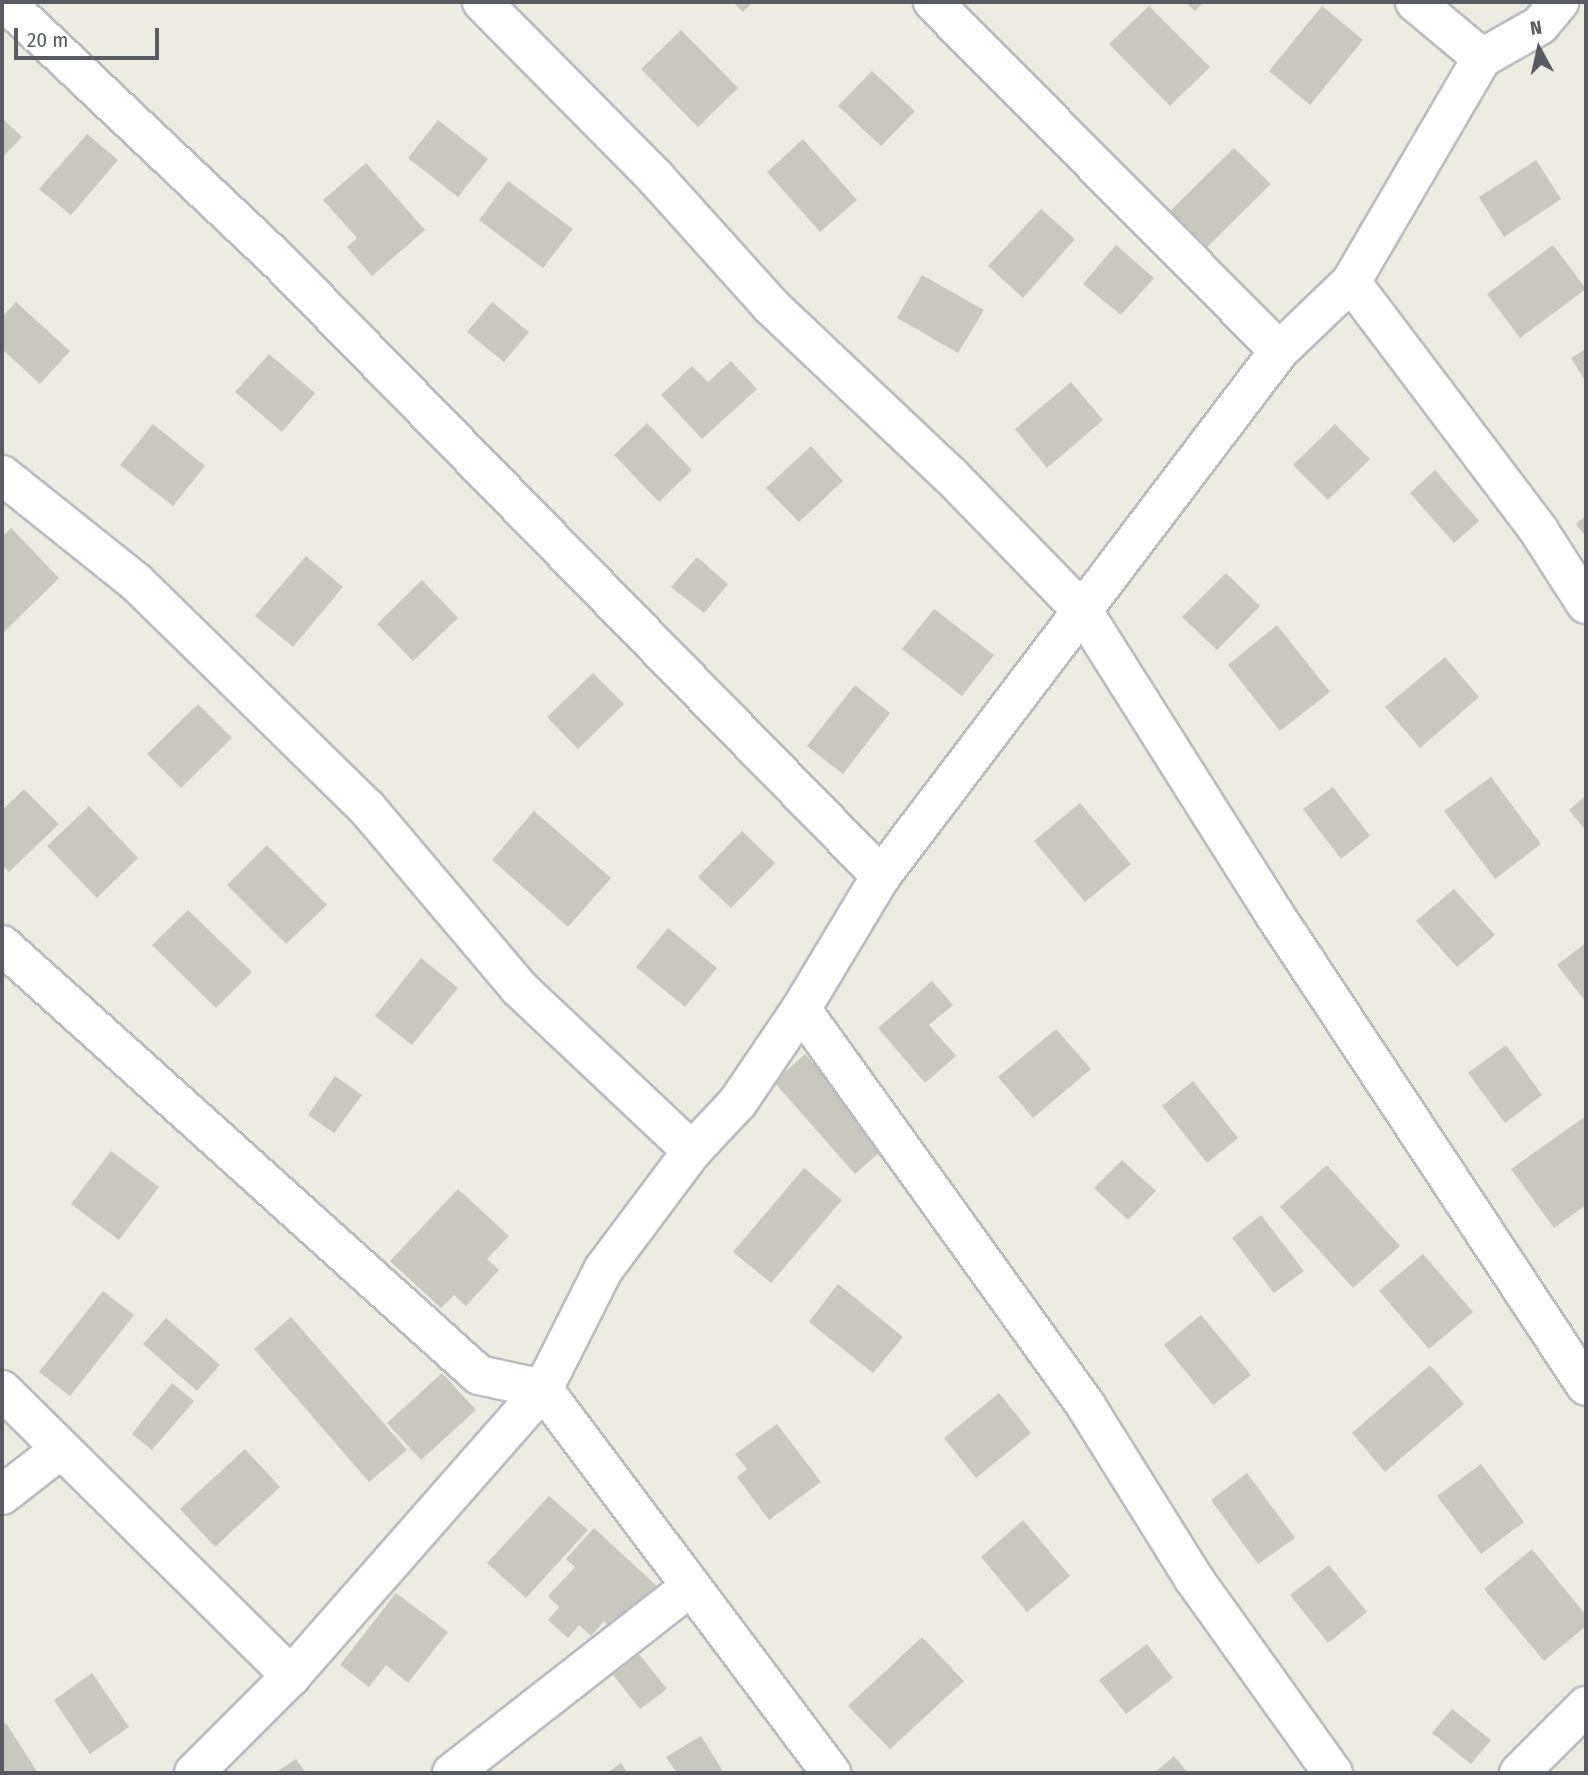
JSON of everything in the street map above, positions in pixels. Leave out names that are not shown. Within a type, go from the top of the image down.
[{"type":"street","points":[[5,2],[279,261],[881,876]]},
{"type":"street","points":[[482,2],[654,177],[771,306],[950,475],[1084,613],[1275,915],[1586,1386]]},
{"type":"street","points":[[933,2],[1279,351]]},
{"type":"street","points":[[1415,2],[1482,58]]},
{"type":"street","points":[[194,1773],[291,1676],[543,1389],[603,1270],[692,1151],[738,1102],[801,1010],[881,876],[1084,613],[1279,351],[1351,282],[1482,58],[1539,25],[1559,2]]},
{"type":"street","points":[[1351,282],[1539,531],[1586,604]]},
{"type":"street","points":[[2,475],[136,582],[367,808],[519,988],[692,1151]]},
{"type":"street","points":[[2,945],[479,1375],[543,1389],[831,1773]]},
{"type":"street","points":[[801,1010],[1086,1406],[1194,1579],[1333,1773]]},
{"type":"street","points":[[2,1390],[291,1676]]},
{"type":"street","points":[[2,1494],[61,1448]]},
{"type":"street","points":[[460,1770],[690,1587]]},
{"type":"street","points":[[1519,1773],[1586,1706]]},
{"type":"building","points":[[733,2],[753,2],[743,12]]},
{"type":"building","points":[[1185,2],[1204,2],[1195,11]]},
{"type":"building","points":[[1149,6],[1210,67],[1170,106],[1109,44]]},
{"type":"building","points":[[1322,6],[1363,40],[1310,105],[1269,71]]},
{"type":"building","points":[[681,30],[738,88],[698,127],[641,69]]},
{"type":"building","points":[[872,71],[915,111],[881,146],[838,106]]},
{"type":"building","points":[[2,118],[22,137],[2,158]]},
{"type":"building","points":[[438,120],[488,159],[458,197],[408,158]]},
{"type":"building","points":[[87,134],[118,160],[71,215],[39,189]]},
{"type":"building","points":[[803,139],[857,200],[820,232],[767,172]]},
{"type":"building","points":[[1234,148],[1271,184],[1204,250],[1168,213]]},
{"type":"building","points":[[1536,160],[1561,199],[1504,237],[1479,197]]},
{"type":"building","points":[[366,163],[425,230],[372,276],[347,247],[357,238],[323,200]]},
{"type":"building","points":[[508,181],[573,229],[543,268],[479,220]]},
{"type":"building","points":[[1041,209],[1075,239],[1023,298],[988,266]]},
{"type":"building","points":[[1116,245],[1154,278],[1121,315],[1083,284]]},
{"type":"building","points":[[1553,245],[1586,289],[1520,338],[1487,294]]},
{"type":"building","points":[[922,275],[984,310],[958,353],[897,318]]},
{"type":"building","points":[[16,302],[70,351],[40,384],[2,349],[2,317]]},
{"type":"building","points":[[492,302],[529,332],[504,362],[467,332]]},
{"type":"building","points":[[1586,349],[1586,382],[1571,358]]},
{"type":"building","points":[[269,354],[315,393],[282,432],[235,392]]},
{"type":"building","points":[[731,361],[757,389],[702,439],[661,395],[692,366],[708,382]]},
{"type":"building","points":[[1071,382],[1103,420],[1047,468],[1015,429]]},
{"type":"building","points":[[647,423],[692,470],[659,502],[614,455]]},
{"type":"building","points":[[153,424],[205,466],[173,506],[120,465]]},
{"type":"building","points":[[1335,424],[1370,459],[1328,500],[1293,465]]},
{"type":"building","points":[[811,446],[843,481],[799,522],[766,488]]},
{"type":"building","points":[[1435,470],[1479,521],[1454,543],[1410,493]]},
{"type":"building","points":[[1586,515],[1586,537],[1576,524]]},
{"type":"building","points":[[11,528],[59,578],[2,634],[2,537]]},
{"type":"building","points":[[306,556],[343,587],[293,647],[255,616]]},
{"type":"building","points":[[697,557],[728,584],[704,613],[671,587]]},
{"type":"building","points":[[1226,573],[1260,606],[1217,650],[1182,617]]},
{"type":"building","points":[[422,580],[458,618],[413,661],[377,624]]},
{"type":"building","points":[[934,609],[994,655],[962,696],[902,649]]},
{"type":"building","points":[[1277,625],[1330,692],[1280,731],[1228,665]]},
{"type":"building","points":[[1445,657],[1479,697],[1420,748],[1385,707]]},
{"type":"building","points":[[593,673],[624,704],[578,749],[547,717]]},
{"type":"building","points":[[855,685],[890,713],[843,774],[807,746]]},
{"type":"building","points":[[198,704],[232,738],[181,788],[147,754]]},
{"type":"building","points":[[1491,777],[1541,844],[1495,879],[1444,811]]},
{"type":"building","points":[[1333,787],[1370,836],[1341,859],[1303,809]]},
{"type":"building","points":[[24,789],[59,824],[9,872],[2,865],[2,810]]},
{"type":"building","points":[[1586,795],[1586,831],[1569,810]]},
{"type":"building","points":[[1080,803],[1131,864],[1085,902],[1034,841]]},
{"type":"building","points":[[89,806],[138,858],[97,898],[47,846]]},
{"type":"building","points":[[534,811],[611,878],[568,927],[492,860]]},
{"type":"building","points":[[742,831],[775,863],[731,908],[698,877]]},
{"type":"building","points":[[267,845],[327,905],[286,944],[227,885]]},
{"type":"building","points":[[1454,889],[1495,935],[1457,967],[1416,921]]},
{"type":"building","points":[[188,910],[252,972],[216,1008],[152,945]]},
{"type":"building","points":[[668,928],[717,968],[685,1007],[636,967]]},
{"type":"building","points":[[1586,943],[1586,1002],[1557,965]]},
{"type":"building","points":[[421,958],[458,988],[412,1045],[375,1016]]},
{"type":"building","points":[[932,981],[953,1005],[929,1025],[956,1056],[925,1083],[878,1028]]},
{"type":"building","points":[[1056,1029],[1091,1069],[1033,1118],[998,1077]]},
{"type":"building","points":[[1506,1045],[1542,1095],[1505,1123],[1468,1073]]},
{"type":"building","points":[[805,1054],[887,1146],[855,1174],[774,1082]]},
{"type":"building","points":[[335,1076],[362,1095],[334,1133],[308,1115]]},
{"type":"building","points":[[1193,1081],[1238,1138],[1207,1163],[1162,1106]]},
{"type":"building","points":[[1586,1116],[1586,1205],[1554,1228],[1511,1169]]},
{"type":"building","points":[[111,1151],[159,1187],[119,1240],[71,1204]]},
{"type":"building","points":[[1122,1160],[1156,1191],[1128,1220],[1094,1188]]},
{"type":"building","points":[[1327,1165],[1400,1246],[1353,1288],[1280,1207]]},
{"type":"building","points":[[804,1168],[842,1200],[771,1283],[733,1252]]},
{"type":"building","points":[[458,1189],[509,1236],[487,1259],[499,1270],[466,1306],[454,1295],[441,1308],[390,1261]]},
{"type":"building","points":[[1261,1215],[1304,1271],[1274,1293],[1232,1238]]},
{"type":"building","points":[[1423,1254],[1473,1312],[1429,1349],[1379,1291]]},
{"type":"building","points":[[838,1284],[903,1337],[873,1373],[809,1322]]},
{"type":"building","points":[[103,1291],[134,1315],[70,1396],[39,1372]]},
{"type":"building","points":[[1201,1315],[1251,1375],[1213,1405],[1164,1345]]},
{"type":"building","points":[[291,1317],[407,1450],[369,1482],[254,1349]]},
{"type":"building","points":[[166,1318],[220,1365],[197,1391],[143,1344]]},
{"type":"building","points":[[1430,1365],[1464,1404],[1385,1472],[1352,1433]]},
{"type":"building","points":[[442,1373],[476,1410],[421,1460],[387,1423]]},
{"type":"building","points":[[172,1383],[194,1401],[152,1450],[132,1434]]},
{"type":"building","points":[[999,1393],[1031,1433],[976,1478],[944,1438]]},
{"type":"building","points":[[777,1424],[821,1482],[769,1520],[737,1477],[747,1469],[735,1454]]},
{"type":"building","points":[[245,1449],[280,1487],[215,1547],[180,1509]]},
{"type":"building","points":[[1481,1464],[1524,1522],[1481,1554],[1437,1496]]},
{"type":"building","points":[[1247,1473],[1295,1538],[1258,1564],[1211,1500]]},
{"type":"building","points":[[549,1496],[588,1530],[526,1598],[487,1563]]},
{"type":"building","points":[[1023,1520],[1070,1576],[1027,1612],[981,1557]]},
{"type":"building","points":[[594,1528],[659,1588],[616,1633],[604,1621],[591,1636],[579,1625],[568,1638],[548,1620],[559,1607],[548,1596],[575,1567],[566,1559]]},
{"type":"building","points":[[1532,1549],[1586,1615],[1586,1626],[1544,1661],[1484,1589]]},
{"type":"building","points":[[1329,1565],[1367,1612],[1328,1643],[1290,1595]]},
{"type":"building","points":[[396,1593],[448,1632],[408,1683],[386,1665],[369,1687],[340,1665]]},
{"type":"building","points":[[922,1637],[964,1681],[890,1749],[848,1706]]},
{"type":"building","points":[[1147,1644],[1173,1678],[1126,1714],[1099,1680]]},
{"type":"building","points":[[639,1654],[667,1689],[640,1709],[613,1675]]},
{"type":"building","points":[[92,1673],[129,1727],[90,1754],[54,1700]]},
{"type":"building","points":[[1452,1709],[1491,1740],[1471,1764],[1432,1733]]},
{"type":"building","points":[[6,1723],[38,1773],[2,1773],[2,1726]]},
{"type":"building","points":[[701,1736],[724,1773],[677,1773],[666,1757]]},
{"type":"building","points":[[1174,1756],[1188,1773],[1154,1773]]},
{"type":"building","points":[[296,1759],[306,1773],[275,1773]]},
{"type":"building","points":[[621,1763],[628,1773],[607,1773]]}]
